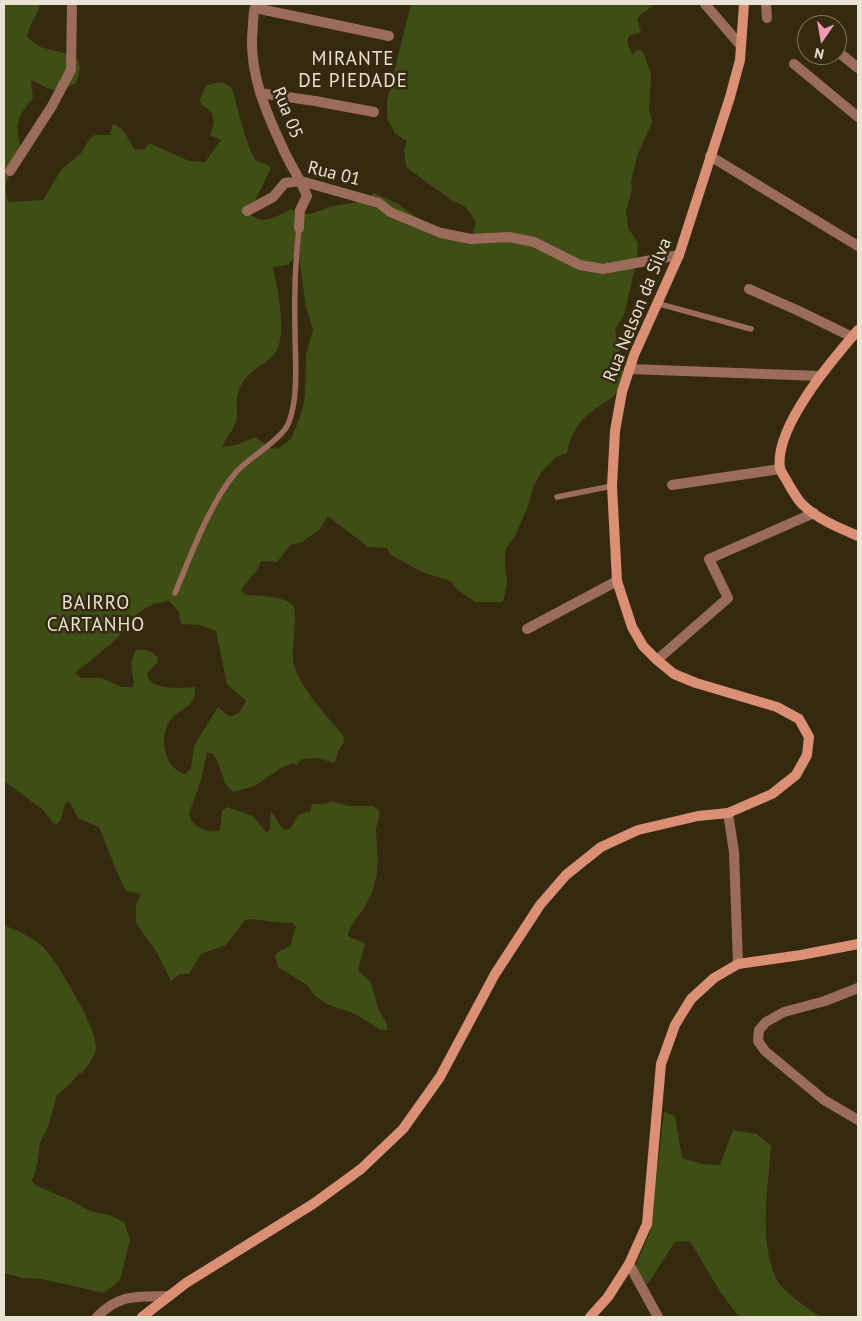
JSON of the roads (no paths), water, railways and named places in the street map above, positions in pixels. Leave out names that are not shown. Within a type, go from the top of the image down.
[{"type":"street","points":[[10,171],[52,106],[71,70],[72,4]]},
{"type":"street","points":[[706,4],[741,46]]},
{"type":"street","name":"Rua Nelson da Silva","points":[[142,1317],[186,1283],[321,1199],[361,1170],[403,1129],[440,1076],[495,974],[540,905],[566,875],[602,847],[638,830],[698,816],[728,813],[772,794],[796,776],[807,756],[809,737],[799,719],[777,707],[696,684],[674,674],[657,660],[643,646],[632,627],[617,581],[612,486],[614,432],[622,392],[634,355],[679,255],[735,78],[740,60],[744,4]]},
{"type":"street","points":[[766,4],[767,18]]},
{"type":"street","points":[[255,6],[389,36]]},
{"type":"street","name":"Rua 05","points":[[255,6],[251,42],[253,71],[260,93],[307,196],[300,210],[299,228]]},
{"type":"street","points":[[847,59],[858,68]]},
{"type":"street","points":[[794,64],[858,116]]},
{"type":"street","points":[[260,93],[374,112]]},
{"type":"street","points":[[710,156],[858,246]]},
{"type":"street","name":"Rua 01","points":[[247,211],[273,197],[285,183],[301,181],[379,203],[390,212],[441,233],[471,239],[509,238],[534,242],[580,265],[604,270],[679,255]]},
{"type":"street","points":[[749,289],[855,334],[820,376],[793,419],[786,436],[780,469],[801,503],[814,514],[840,529],[858,536]]},
{"type":"street","points":[[629,369],[820,376]]},
{"type":"street","points":[[672,485],[780,469]]},
{"type":"street","points":[[657,660],[728,598],[709,559],[814,514]]},
{"type":"street","points":[[527,628],[617,581]]},
{"type":"street","points":[[728,813],[734,852],[738,964]]},
{"type":"street","points":[[590,1317],[608,1296],[629,1264],[647,1224],[660,1064],[674,1025],[691,1000],[714,978],[738,964],[858,944]]},
{"type":"street","points":[[858,988],[784,1012],[766,1022],[759,1030],[758,1041],[765,1051],[824,1100],[858,1120]]},
{"type":"street","points":[[629,1264],[658,1317]]},
{"type":"street","points":[[98,1317],[106,1308],[123,1299],[169,1296]]},
{"type":"lane","points":[[175,593],[218,498],[237,471],[282,434],[289,424],[293,410],[296,384],[295,261],[299,228]]},
{"type":"lane","points":[[656,303],[750,329]]},
{"type":"lane","points":[[557,497],[612,486]]},
{"type":"district","name":"MIRANTE DE PIEDADE","points":[[353,71]]},
{"type":"district","name":"BAIRRO CARTANHO","points":[[96,615]]}]
